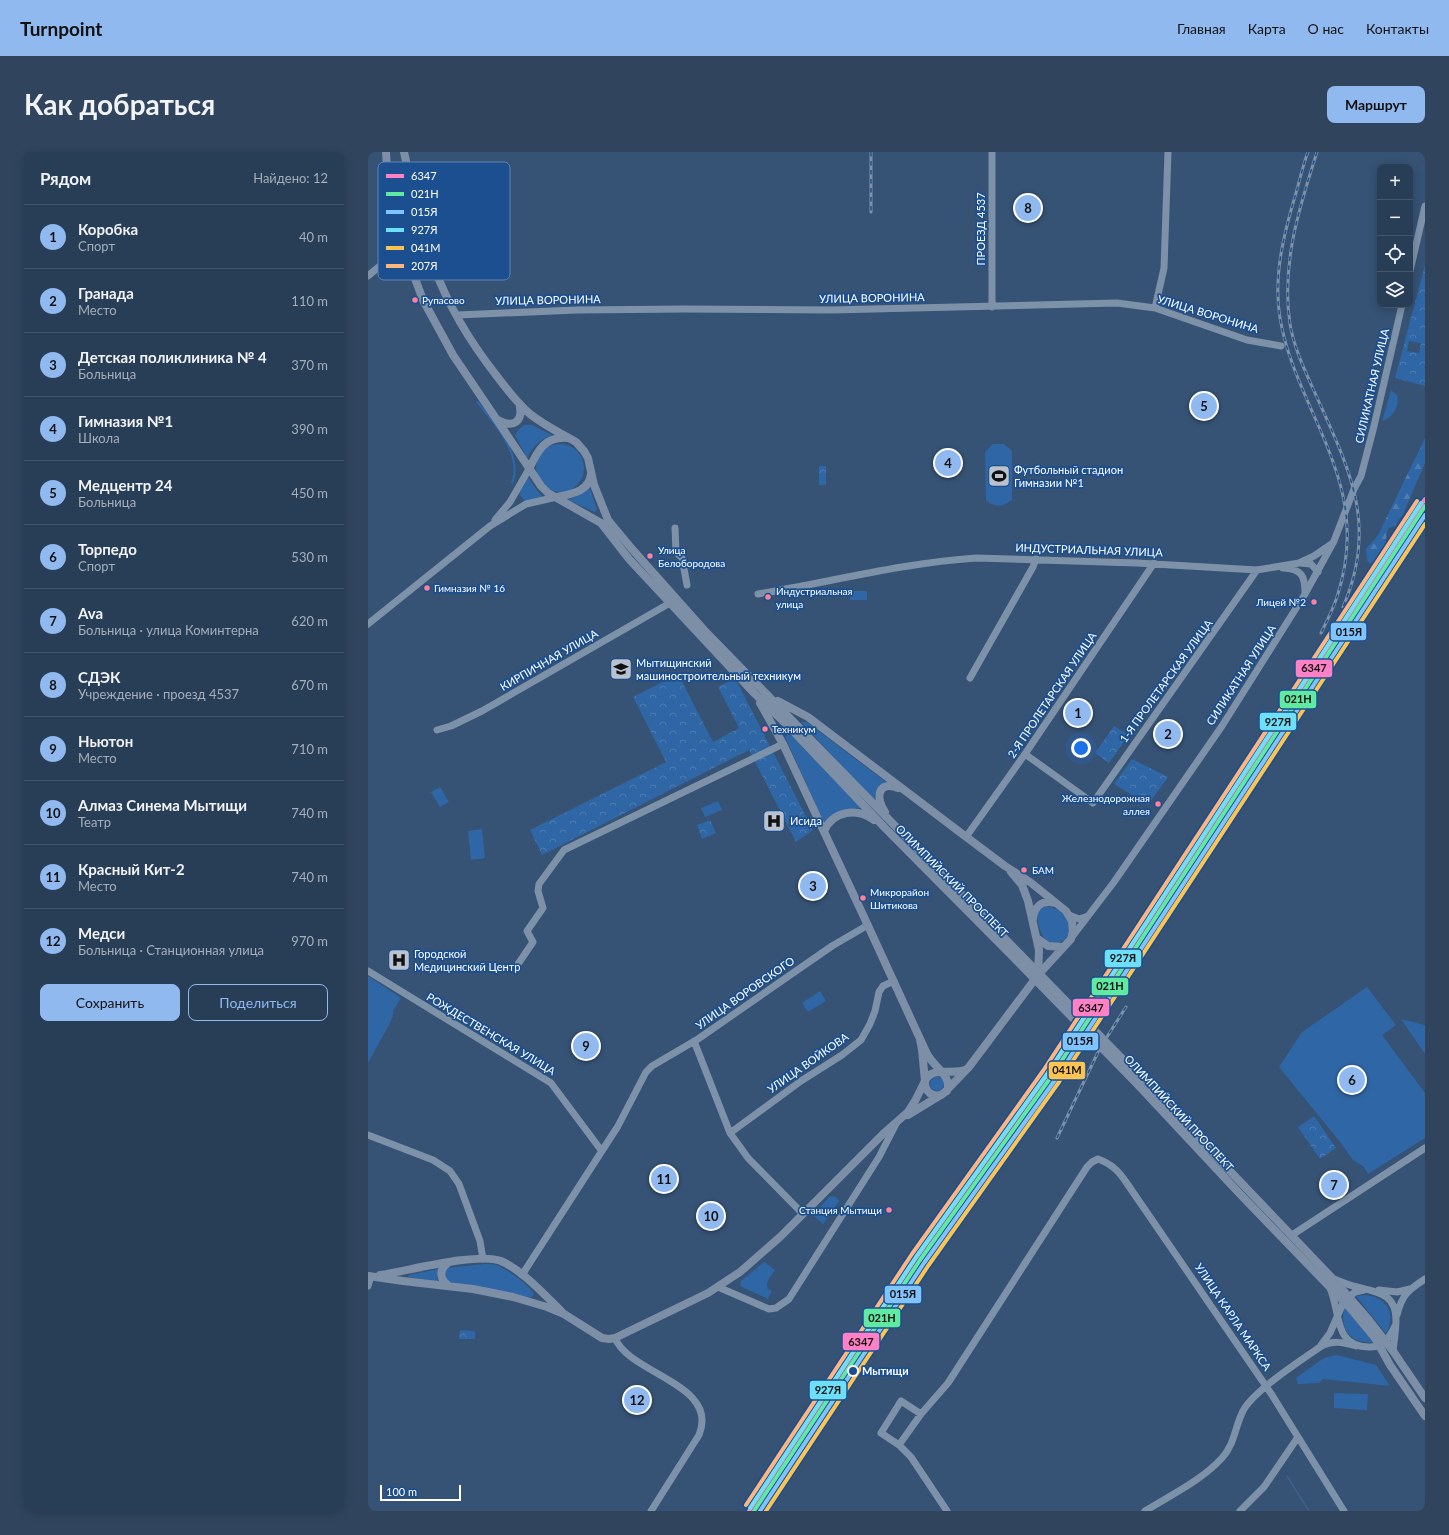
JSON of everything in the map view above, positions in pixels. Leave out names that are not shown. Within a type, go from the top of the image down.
[{"type":"main road","name":"ОЛИМПИЙСКИЙ ПРОСПЕКТ","points":[[404,152],[406,162]]},
{"type":"main road","name":"ОЛИМПИЙСКИЙ ПРОСПЕКТ","points":[[415,280],[423,300],[453,355],[541,486],[548,493],[600,523],[629,559],[754,693],[861,801],[885,828],[1019,958]]},
{"type":"main road","name":"ОЛИМПИЙСКИЙ ПРОСПЕКТ","points":[[440,280],[457,315],[481,356],[519,403],[542,423],[580,446],[588,458],[594,485],[608,520],[632,549],[704,630],[893,822],[1019,958],[1292,1235],[1382,1344],[1393,1351],[1425,1398]]},
{"type":"main road","points":[[497,420],[509,424],[513,424],[517,421],[521,413],[519,403]]},
{"type":"main road","points":[[529,469],[540,449],[546,443],[560,437],[569,438]]},
{"type":"main road","points":[[557,497],[580,491],[589,480],[591,467]]},
{"type":"main road","points":[[754,693],[783,744],[930,1060],[948,1081],[949,1087],[944,1093],[936,1096],[930,1094],[926,1089],[920,1039]]},
{"type":"main road","points":[[771,698],[808,717],[900,788],[1005,866],[1030,882],[1069,914],[1073,925],[1071,939],[1038,974],[969,1067],[944,1093],[897,1121]]},
{"type":"main road","points":[[893,822],[880,804],[879,794],[883,788],[886,787],[894,786],[900,788]]},
{"type":"main road","points":[[824,831],[829,823],[838,816],[853,812],[869,817],[885,828]]},
{"type":"main road","points":[[1005,866],[1024,890],[1038,939],[1040,955],[1038,974]]},
{"type":"main road","points":[[1034,924],[1034,910],[1039,905],[1050,902],[1058,905]]},
{"type":"main road","points":[[1038,939],[1048,946],[1063,947]]},
{"type":"main road","points":[[370,1276],[489,1258],[502,1262],[522,1275],[564,1314],[602,1338],[615,1338],[718,1287],[753,1262],[912,1106],[929,1074],[959,1072],[969,1067]]},
{"type":"main road","name":"ОЛИМПИЙСКИЙ ПРОСПЕКТ","points":[[1141,1083],[1238,1192],[1331,1282]]},
{"type":"main road","points":[[448,1263],[442,1268],[441,1275],[442,1280],[449,1286]]},
{"type":"main road","points":[[370,1276],[484,1290],[530,1302],[564,1314]]},
{"type":"main road","points":[[530,1302],[534,1300],[537,1294],[534,1285]]},
{"type":"main road","name":"ОЛИМПИЙСКИЙ ПРОСПЕКТ","points":[[1382,1344],[1385,1356],[1425,1416]]},
{"type":"street","name":"ПРОЕЗД 4537","points":[[992,152],[992,307]]},
{"type":"street","points":[[1155,308],[1164,268],[1168,152]]},
{"type":"street","points":[[1413,258],[1425,206]]},
{"type":"street","points":[[368,276],[378,267]]},
{"type":"street","name":"УЛИЦА ВОРОНИНА","points":[[457,315],[577,310],[832,310],[1117,303],[1155,308],[1247,340],[1282,346]]},
{"type":"street","name":"СИЛИКАТНАЯ УЛИЦА","points":[[1071,939],[1090,915],[1185,781],[1222,726],[1318,572],[1334,541],[1364,465],[1401,308]]},
{"type":"street","points":[[490,526],[504,510],[529,469]]},
{"type":"street","points":[[368,624],[490,526],[526,504],[557,497]]},
{"type":"street","points":[[676,528],[676,552],[682,558],[687,585]]},
{"type":"street","name":"ИНДУСТРИАЛЬНАЯ УЛИЦА","points":[[758,594],[900,567],[976,558],[1154,563],[1257,570],[1277,568],[1299,562],[1314,556],[1334,541]]},
{"type":"street","points":[[970,678],[1034,567],[1036,559]]},
{"type":"street","points":[[1299,562],[1311,564],[1318,572]]},
{"type":"street","name":"2-Я ПРОЛЕТАРСКАЯ УЛИЦА","points":[[966,837],[1025,754],[1154,563]]},
{"type":"street","name":"ИНДУСТРИАЛЬНАЯ УЛИЦА","points":[[1277,568],[1296,570],[1301,574],[1304,578],[1305,594]]},
{"type":"street","name":"1-Я ПРОЛЕТАРСКАЯ УЛИЦА","points":[[1025,754],[1093,804],[1257,570]]},
{"type":"street","name":"КИРПИЧНАЯ УЛИЦА","points":[[437,730],[451,726],[482,711],[670,603]]},
{"type":"street","points":[[516,967],[533,942],[527,931],[543,908],[538,891],[539,884],[564,850],[783,744]]},
{"type":"street","points":[[1069,914],[1079,918],[1090,915]]},
{"type":"street","name":"УЛИЦА ВОРОВСКОГО","points":[[522,1275],[601,1150],[618,1126],[646,1072],[652,1066],[694,1041],[832,946],[868,925]]},
{"type":"street","name":"РОЖДЕСТВЕНСКАЯ УЛИЦА","points":[[368,971],[551,1083],[601,1150]]},
{"type":"street","name":"УЛИЦА ВОЙКОВА","points":[[730,1133],[801,1082],[842,1055],[861,1040],[875,1011],[879,992],[883,986],[894,981]]},
{"type":"street","points":[[694,1041],[730,1133],[748,1158],[802,1214]]},
{"type":"street","points":[[718,1287],[769,1309],[776,1308],[786,1302],[792,1296],[879,1157],[897,1121]]},
{"type":"street","points":[[368,1135],[433,1160],[450,1171],[459,1184],[480,1241],[483,1259]]},
{"type":"street","points":[[1292,1235],[1425,1148]]},
{"type":"street","name":"УЛИЦА КАРЛА МАРКСА","points":[[921,1414],[948,1383],[1087,1167],[1098,1159],[1109,1163],[1118,1171],[1207,1298],[1266,1386],[1344,1511]]},
{"type":"street","points":[[368,1286],[370,1276]]},
{"type":"street","points":[[1364,1347],[1382,1344],[1391,1335],[1396,1323],[1402,1298],[1410,1289],[1425,1279]]},
{"type":"street","name":"ОЛИМПИЙСКИЙ ПРОСПЕКТ","points":[[1356,1346],[1342,1333],[1337,1317],[1331,1282],[1369,1289],[1387,1296],[1392,1303],[1396,1323],[1393,1351]]},
{"type":"street","points":[[1320,1347],[1330,1333],[1346,1299],[1355,1292],[1369,1289],[1397,1292],[1410,1289]]},
{"type":"street","points":[[615,1338],[619,1345],[632,1357],[692,1396],[699,1408],[702,1418],[702,1425],[699,1435],[651,1511]]},
{"type":"street","points":[[1145,1511],[1197,1478],[1222,1458],[1231,1446],[1243,1410],[1247,1404],[1266,1386],[1320,1347],[1334,1341],[1342,1342],[1364,1347],[1385,1356]]},
{"type":"street","points":[[899,1445],[921,1414],[901,1401],[881,1433],[899,1445],[911,1457],[948,1511]]},
{"type":"street","points":[[1240,1511],[1264,1487],[1298,1437]]},
{"type":"green space","points":[[1425,265],[1425,386],[1395,378]],"holes":[[[1409,341],[1421,343],[1419,353],[1407,351]]]},
{"type":"green space","points":[[1391,390],[1397,395],[1398,399],[1395,411],[1382,421]]},
{"type":"green space","points":[[478,401],[500,429],[512,451],[516,473],[513,484],[511,483],[513,461],[509,450],[504,440],[476,402]]},
{"type":"green space","points":[[524,425],[532,425],[552,435],[537,444],[527,458],[515,435]]},
{"type":"green space","points":[[1425,438],[1425,463],[1403,514],[1395,526],[1389,528],[1382,551],[1370,564],[1367,560],[1366,549],[1378,535]]},
{"type":"green space","points":[[555,444],[565,444],[577,451],[584,463],[584,473],[577,485],[565,492],[555,492],[547,488],[540,481],[536,473],[536,463],[540,455],[547,448]]},
{"type":"green space","name":"Футбольный стадион Гимназии №1","points":[[993,444],[1004,444],[1012,451],[1012,500],[999,506],[986,501],[985,452]]},
{"type":"green space","points":[[819,466],[826,466],[826,485],[819,485]]},
{"type":"green space","points":[[528,477],[544,498],[526,502],[519,494]]},
{"type":"green space","points":[[589,486],[597,509],[595,512],[568,500],[580,495]]},
{"type":"green space","points":[[850,591],[867,591],[867,600],[850,600]]},
{"type":"green space","points":[[678,674],[713,742],[739,728],[718,687],[735,678],[813,830],[796,842],[749,750],[542,855],[530,830],[666,762],[633,697]]},
{"type":"green space","points":[[1082,703],[1087,720],[1074,723],[1069,707]]},
{"type":"green space","points":[[801,722],[807,722],[887,783],[878,789],[874,800]]},
{"type":"green space","points":[[1114,726],[1129,735],[1109,763],[1095,753]]},
{"type":"green space","points":[[789,733],[861,808],[850,809],[825,825],[785,737]]},
{"type":"green space","points":[[1132,759],[1168,777],[1148,805],[1114,784]]},
{"type":"green space","points":[[440,787],[449,802],[440,807],[431,792]]},
{"type":"green space","points":[[718,801],[722,810],[705,817],[701,808]]},
{"type":"green space","points":[[710,820],[716,833],[702,839],[697,825]]},
{"type":"green space","points":[[482,829],[485,858],[471,860],[468,831]]},
{"type":"green space","points":[[1044,907],[1052,907],[1056,909],[1063,914],[1068,921],[1070,929],[1068,935],[1057,943],[1051,943],[1045,939],[1040,930],[1038,912]]},
{"type":"green space","points":[[368,976],[401,998],[393,1011],[393,1016],[389,1025],[368,1063]]},
{"type":"green space","points":[[1367,987],[1396,1025],[1382,1035],[1425,1093],[1425,1138],[1368,1174],[1364,1167],[1353,1160],[1279,1067],[1302,1032]]},
{"type":"green space","points":[[820,991],[826,1001],[808,1012],[802,1003]]},
{"type":"green space","points":[[1401,1019],[1425,1025],[1425,1054]]},
{"type":"green space","points":[[934,1077],[940,1077],[944,1081],[944,1087],[940,1091],[934,1091],[930,1087],[930,1081]]},
{"type":"green space","points":[[1314,1116],[1336,1148],[1320,1159],[1298,1127]]},
{"type":"green space","points":[[830,1196],[836,1197],[839,1201],[823,1224],[813,1215]]},
{"type":"green space","points":[[764,1262],[775,1270],[768,1281],[768,1289],[772,1291],[768,1299],[740,1286],[741,1281]]},
{"type":"green space","points":[[483,1264],[497,1265],[508,1271],[529,1287],[534,1295],[528,1298],[450,1284],[445,1280],[444,1271],[448,1268]]},
{"type":"green space","points":[[438,1269],[437,1278],[439,1282],[408,1277],[409,1275]]},
{"type":"green space","points":[[1356,1296],[1373,1296],[1379,1299],[1388,1308],[1390,1320],[1386,1334]]},
{"type":"green space","points":[[1344,1307],[1374,1342],[1359,1341],[1348,1334],[1345,1329],[1343,1315]]},
{"type":"green space","points":[[460,1330],[475,1331],[475,1339],[459,1339]]},
{"type":"green space","points":[[1337,1355],[1376,1365],[1390,1386],[1323,1379],[1319,1383],[1298,1384],[1296,1378],[1324,1358]]},
{"type":"green space","points":[[1334,1393],[1368,1394],[1367,1410],[1334,1408]]},
{"type":"waterway","points":[[1287,1476],[1309,1511]]},
{"type":"railway","points":[[871,152],[871,212]]},
{"type":"railway","points":[[1308,152],[1284,239],[1279,271],[1278,302],[1280,318],[1290,357],[1299,382],[1325,440],[1340,484],[1345,505],[1347,549],[1344,573],[1337,597],[1321,633]]},
{"type":"railway","points":[[1317,152],[1293,237],[1288,280],[1288,302],[1290,324],[1297,351],[1339,447],[1355,497],[1359,523],[1359,549],[1354,577],[1343,607]]},
{"type":"railway","points":[[1057,1138],[1100,1048],[1126,1007]]},
{"type":"transit line","name":"6347","points":[[749,1511],[916,1258],[1047,1075],[1425,499]]},
{"type":"transit line","name":"207Я","points":[[746,1505],[912,1254],[1043,1071],[1417,501]]},
{"type":"transit line","name":"927Я","points":[[750,1508],[916,1257],[1047,1074],[1421,503]]},
{"type":"transit line","name":"021Н","points":[[754,1511],[920,1260],[1051,1077],[1425,506]]},
{"type":"transit line","name":"015Я","points":[[760,1511],[924,1263],[1055,1080],[1425,515]]},
{"type":"transit line","name":"041М","points":[[766,1511],[928,1266],[1059,1082],[1425,524]]},
{"type":"place","name":"СДЭК","points":[[1028,208]]},
{"type":"place","name":"Рупасово","points":[[415,300]]},
{"type":"place","name":"Медцентр 24","points":[[1204,406]]},
{"type":"place","name":"Гимназия №1","points":[[948,463]]},
{"type":"place","name":"Футбольный стадион Гимназии №1","points":[[999,476]]},
{"type":"place","name":"Улица Белобородова","points":[[650,556]]},
{"type":"place","name":"Гимназия № 16","points":[[427,588]]},
{"type":"place","name":"Индустриальная улица","points":[[768,597]]},
{"type":"place","name":"Лицей №2","points":[[1314,602]]},
{"type":"place","name":"Мытищинский машиностроительный техникум","points":[[621,669]]},
{"type":"place","name":"Коробка","points":[[1078,713]]},
{"type":"place","name":"Техникум","points":[[765,729]]},
{"type":"place","name":"Гранада","points":[[1168,734]]},
{"type":"place","name":"Железнодорожная аллея","points":[[1158,804]]},
{"type":"place","name":"Исида","points":[[774,821]]},
{"type":"place","name":"БАМ","points":[[1024,870]]},
{"type":"place","name":"Детская поликлиника № 4","points":[[813,886]]},
{"type":"place","name":"Микрорайон Шитикова","points":[[863,898]]},
{"type":"place","name":"Городской Медицинский Центр","points":[[399,960]]},
{"type":"place","name":"Ньютон","points":[[586,1046]]},
{"type":"place","name":"Торпедо","points":[[1352,1080]]},
{"type":"place","name":"Красный Кит-2","points":[[664,1179]]},
{"type":"place","name":"Ava","points":[[1334,1185]]},
{"type":"place","name":"Станция Мытищи","points":[[889,1210]]},
{"type":"place","name":"Алмаз Синема Мытищи","points":[[711,1216]]},
{"type":"place","name":"Мытищи","points":[[853,1371]]},
{"type":"place","name":"Медси","points":[[637,1400]]}]
